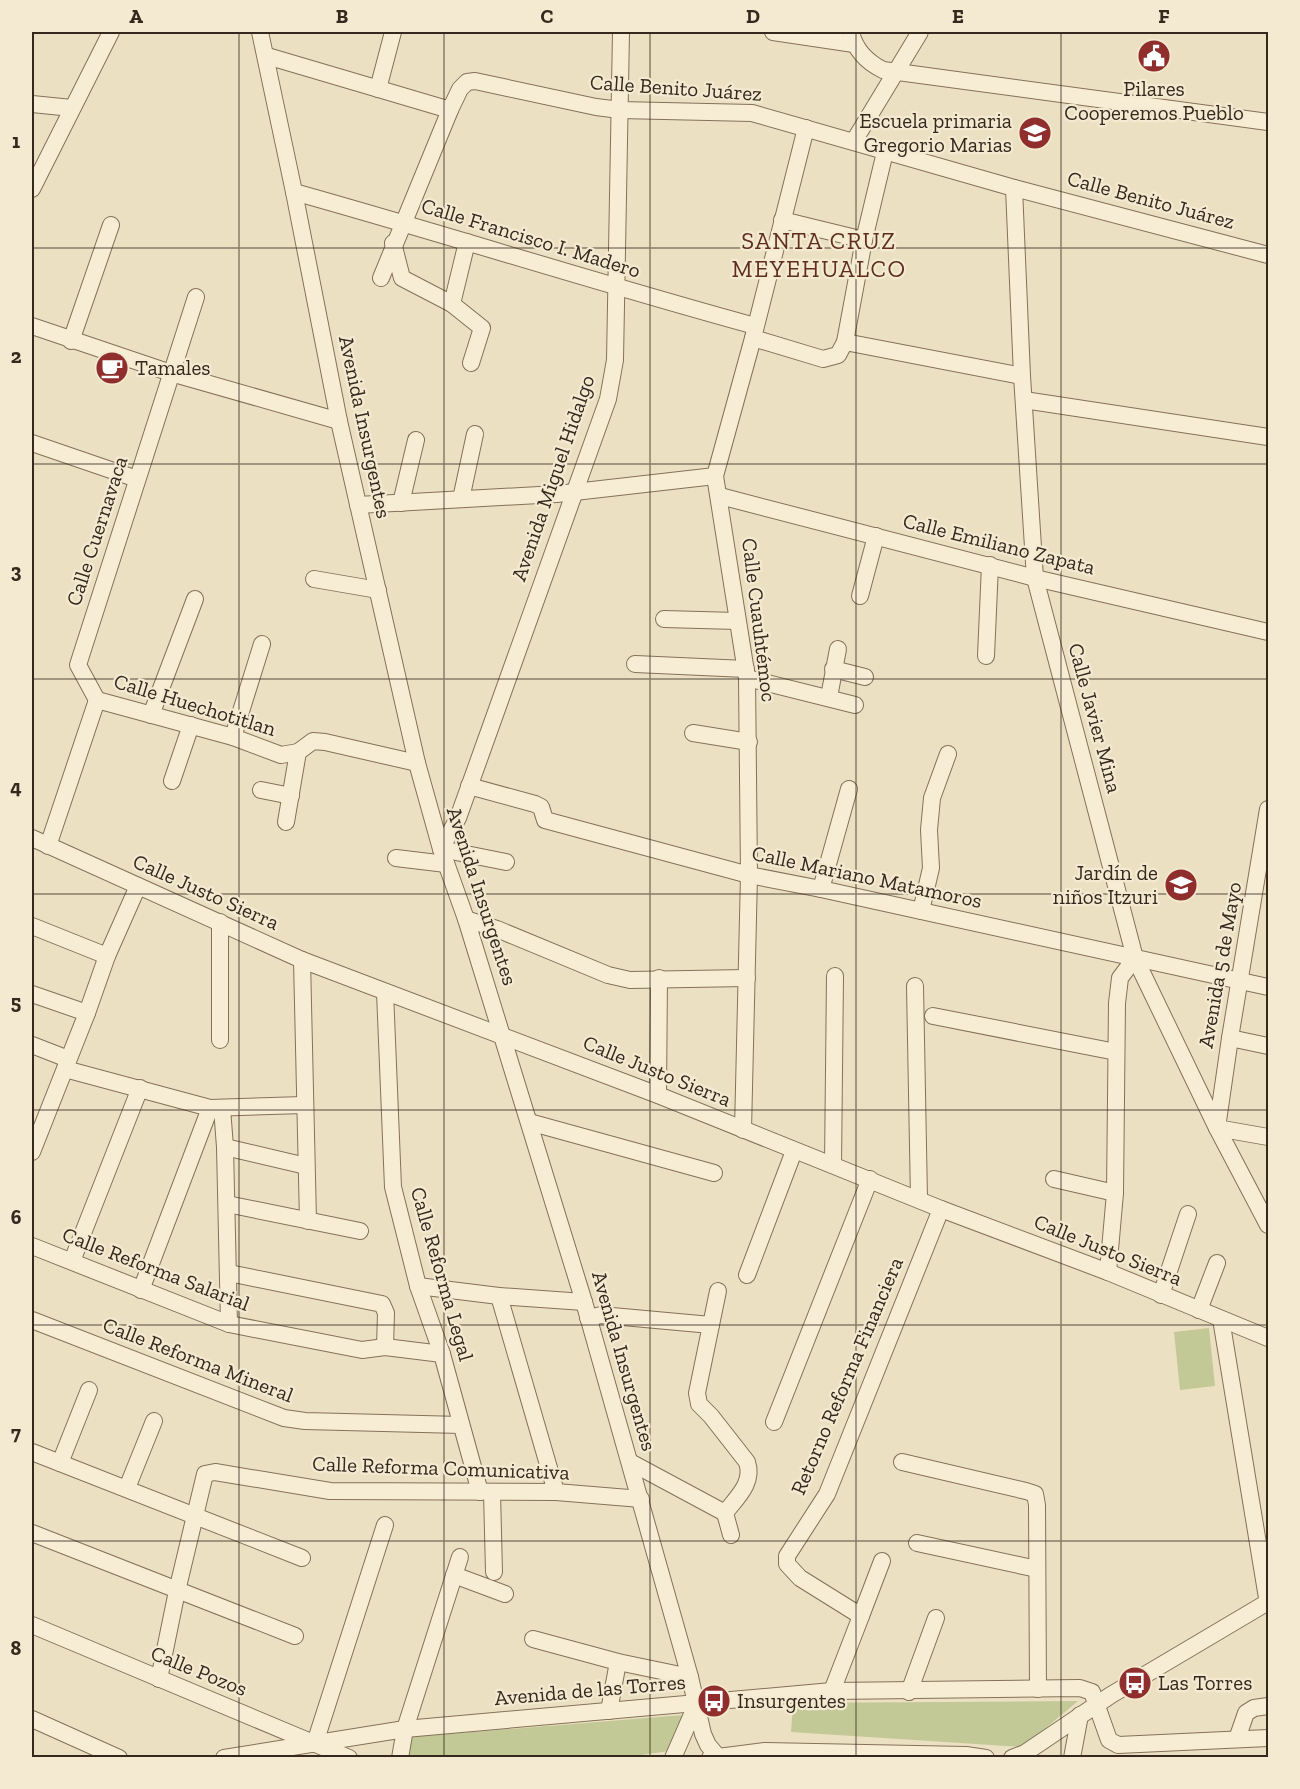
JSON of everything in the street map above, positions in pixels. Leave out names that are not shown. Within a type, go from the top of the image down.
[{"type":"street","points":[[32,189],[107,32]]},
{"type":"street","name":"Avenida Insurgentes","points":[[260,32],[267,57],[339,421],[417,763],[586,1310],[641,1499],[697,1703],[703,1734],[716,1757]]},
{"type":"street","points":[[378,89],[393,32]]},
{"type":"street","name":"Avenida Miguel Hidalgo","points":[[444,856],[608,399],[615,360],[621,32]]},
{"type":"street","points":[[854,141],[920,32]]},
{"type":"street","points":[[773,33],[852,38],[871,64],[883,70],[1269,122]]},
{"type":"street","points":[[267,57],[450,110],[405,223],[393,243],[381,278]]},
{"type":"street","name":"Calle Benito Juárez","points":[[450,110],[460,89],[467,81],[475,81],[620,110],[752,113],[1014,188],[1269,255]]},
{"type":"street","points":[[32,104],[72,108]]},
{"type":"street","name":"Calle Cuauhtémoc","points":[[742,1130],[749,875],[749,742],[746,674],[720,496],[715,476],[806,128]]},
{"type":"street","points":[[885,152],[864,240],[845,342],[1022,376]]},
{"type":"street","name":"Calle Javier Mina","points":[[1014,188],[1022,376],[1035,578],[1135,958],[1217,1128],[1269,1225]]},
{"type":"street","name":"Calle Francisco I. Madero","points":[[294,192],[405,223],[615,288],[754,332],[823,358],[838,355],[845,342]]},
{"type":"street","points":[[782,220],[864,240]]},
{"type":"street","points":[[70,341],[111,225]]},
{"type":"street","points":[[452,304],[467,242]]},
{"type":"street","points":[[393,243],[402,278],[452,304],[482,328],[471,363]]},
{"type":"street","name":"Calle Cuernavaca","points":[[97,699],[78,665],[196,297]]},
{"type":"street","points":[[32,326],[70,341],[171,373],[339,421]]},
{"type":"street","points":[[1024,400],[1269,436]]},
{"type":"street","points":[[461,499],[475,434]]},
{"type":"street","points":[[400,503],[416,440]]},
{"type":"street","points":[[32,443],[137,479]]},
{"type":"street","points":[[358,505],[575,492],[715,476]]},
{"type":"street","name":"Calle Emiliano Zapata","points":[[720,496],[1035,578],[1269,632]]},
{"type":"street","points":[[860,596],[876,536]]},
{"type":"street","points":[[986,656],[990,565]]},
{"type":"street","points":[[314,579],[378,590]]},
{"type":"street","points":[[151,715],[195,599]]},
{"type":"street","points":[[664,619],[737,621]]},
{"type":"street","points":[[233,737],[262,644]]},
{"type":"street","points":[[830,697],[838,649]]},
{"type":"street","points":[[635,664],[746,674],[855,705]]},
{"type":"street","points":[[833,669],[865,677]]},
{"type":"street","points":[[48,846],[97,699]]},
{"type":"street","name":"Calle Huechotitlan","points":[[97,699],[233,737],[281,755],[298,752],[313,741],[417,763]]},
{"type":"street","points":[[172,781],[191,725]]},
{"type":"street","points":[[693,733],[749,742]]},
{"type":"street","points":[[286,822],[298,752]]},
{"type":"street","points":[[921,911],[930,868],[928,830],[932,798],[948,754]]},
{"type":"street","name":"Calle Mariano Matamoros","points":[[469,786],[535,804],[541,807],[544,820],[749,875],[1269,987]]},
{"type":"street","points":[[821,889],[849,789]]},
{"type":"street","points":[[261,790],[291,796]]},
{"type":"street","name":"Avenida 5 de Mayo","points":[[1217,1128],[1230,1038],[1263,884],[1269,809]]},
{"type":"street","name":"Calle Justo Sierra","points":[[32,838],[302,960],[502,1034],[941,1209],[1108,1272],[1269,1338]]},
{"type":"street","points":[[396,858],[444,856],[507,862]]},
{"type":"street","points":[[32,1147],[67,1064],[107,956],[138,886]]},
{"type":"street","points":[[466,919],[608,975],[630,980],[747,978]]},
{"type":"street","points":[[220,922],[220,1040]]},
{"type":"street","points":[[32,926],[107,956]]},
{"type":"street","points":[[1108,1272],[1115,1193],[1116,1052],[1120,978],[1135,958]]},
{"type":"street","points":[[302,960],[308,1221]]},
{"type":"street","points":[[833,1166],[835,976]]},
{"type":"street","points":[[658,1095],[659,978]]},
{"type":"street","points":[[915,986],[919,1199]]},
{"type":"street","name":"Calle Reforma Legal","points":[[385,992],[393,1187],[418,1286],[442,1354],[461,1425],[486,1492],[494,1572]]},
{"type":"street","points":[[32,994],[87,1013]]},
{"type":"street","points":[[933,1016],[1116,1052]]},
{"type":"street","points":[[1230,1038],[1269,1046]]},
{"type":"street","points":[[32,1045],[67,1064],[140,1088],[216,1108],[304,1105]]},
{"type":"street","points":[[72,1261],[140,1088]]},
{"type":"street","points":[[216,1108],[225,1147],[229,1324]]},
{"type":"street","points":[[141,1290],[216,1108]]},
{"type":"street","points":[[529,1122],[714,1173]]},
{"type":"street","points":[[1217,1128],[1269,1137]]},
{"type":"street","points":[[225,1147],[306,1167]]},
{"type":"street","points":[[747,1275],[795,1151]]},
{"type":"street","points":[[774,1422],[870,1179]]},
{"type":"street","points":[[1054,1179],[1115,1193]]},
{"type":"street","points":[[227,1204],[360,1231]]},
{"type":"street","name":"Retorno Reforma Financiera","points":[[861,1616],[800,1578],[787,1564],[787,1556],[827,1494],[941,1209]]},
{"type":"street","points":[[1161,1295],[1188,1214]]},
{"type":"street","name":"Calle Reforma Salarial","points":[[32,1246],[229,1324],[362,1350],[385,1347],[442,1354]]},
{"type":"street","points":[[1199,1310],[1217,1263]]},
{"type":"street","points":[[229,1273],[382,1304],[386,1313],[385,1347]]},
{"type":"street","points":[[418,1286],[499,1296],[586,1310],[601,1315],[711,1325]]},
{"type":"street","points":[[718,1291],[697,1393],[699,1404],[747,1462],[750,1471],[748,1482],[725,1513]]},
{"type":"street","points":[[499,1296],[556,1492]]},
{"type":"street","points":[[1012,1758],[1024,1753],[1096,1704],[1268,1603],[1221,1319]]},
{"type":"street","name":"Calle Reforma Mineral","points":[[32,1320],[284,1418],[305,1422],[461,1425]]},
{"type":"street","points":[[60,1463],[89,1390]]},
{"type":"street","points":[[128,1488],[154,1421]]},
{"type":"street","points":[[32,1452],[302,1558]]},
{"type":"street","points":[[630,1462],[725,1513],[731,1535]]},
{"type":"street","points":[[902,1462],[1035,1494],[1037,1504],[1038,1689]]},
{"type":"street","name":"Calle Reforma Comunicativa","points":[[195,1516],[205,1474],[215,1472],[330,1491],[556,1492],[641,1499]]},
{"type":"street","points":[[159,1679],[195,1516]]},
{"type":"street","points":[[315,1743],[385,1525]]},
{"type":"street","points":[[32,1533],[294,1636]]},
{"type":"street","points":[[917,1543],[1037,1569]]},
{"type":"street","points":[[400,1758],[405,1729],[460,1557]]},
{"type":"street","points":[[832,1691],[882,1561]]},
{"type":"street","points":[[454,1575],[506,1594]]},
{"type":"street","points":[[909,1692],[936,1618]]},
{"type":"street","name":"Calle Pozos","points":[[32,1625],[349,1758]]},
{"type":"street","points":[[533,1639],[618,1662],[690,1677]]},
{"type":"street","points":[[609,1712],[618,1662]]},
{"type":"street","name":"Avenida de las Torres","points":[[224,1758],[405,1729],[832,1691],[1087,1689],[1092,1692],[1096,1704]]},
{"type":"street","points":[[673,1758],[697,1703]]},
{"type":"street","points":[[1096,1704],[1109,1740],[1118,1745],[1269,1738]]},
{"type":"street","points":[[1237,1739],[1246,1713],[1254,1708],[1269,1706]]},
{"type":"street","points":[[1072,1758],[1080,1715]]},
{"type":"street","points":[[32,1719],[119,1758]]},
{"type":"street","points":[[716,1757],[765,1751],[966,1755],[986,1758]]},
{"type":"green space","points":[[1209,1328],[1215,1386],[1180,1390],[1174,1332]]},
{"type":"green space","points":[[1078,1701],[1023,1747],[791,1732],[793,1703]]},
{"type":"green space","points":[[683,1715],[669,1751],[621,1758],[407,1758],[411,1737]]},
{"type":"place","name":"Pilares Cooperemos Pueblo","points":[[1154,56]]},
{"type":"place","name":"Escuela primaria Gregorio Marias","points":[[1035,133]]},
{"type":"place","name":"Tamales","points":[[112,368]]},
{"type":"place","name":"Jardín de niños Itzuri","points":[[1181,885]]},
{"type":"place","name":"Las Torres","points":[[1135,1683]]},
{"type":"place","name":"Insurgentes","points":[[714,1701]]},
{"type":"district","name":"SANTA CRUZ MEYEHUALCO","points":[[819,255]]}]
